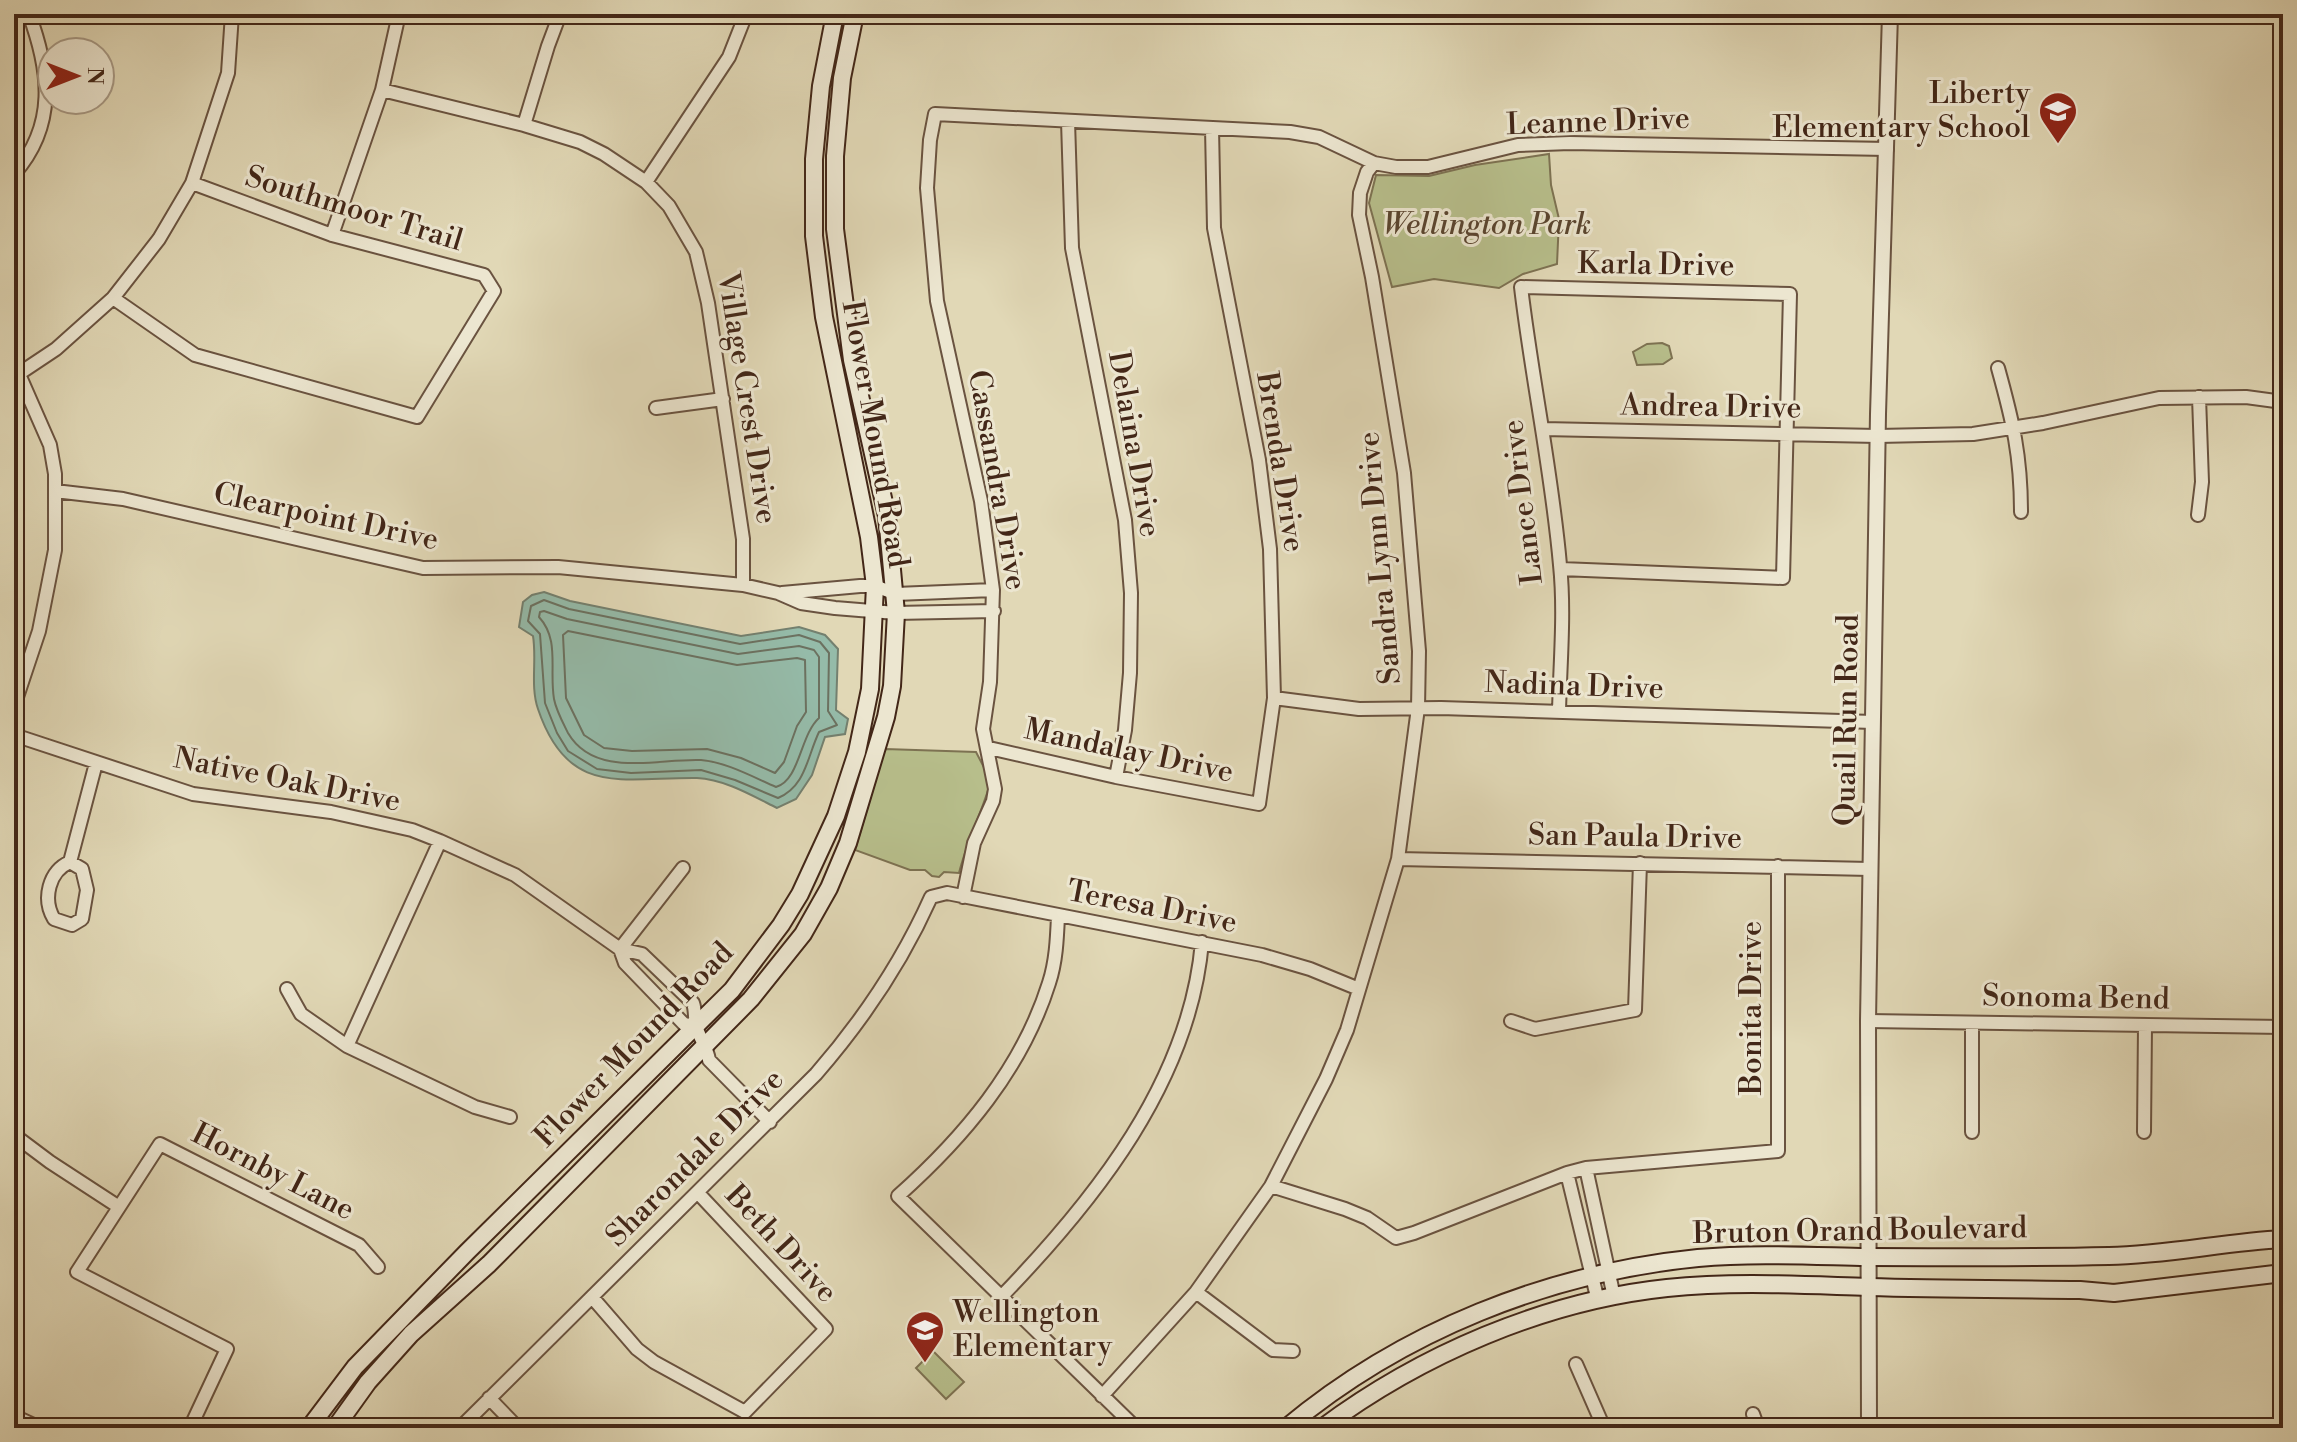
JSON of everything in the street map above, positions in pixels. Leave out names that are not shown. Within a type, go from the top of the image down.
[{"type":"main road","name":"Flower Mound Road","points":[[309,1428],[355,1367],[732,990],[781,925],[816,862],[836,816],[857,752],[870,689],[875,586],[869,537],[824,317],[814,236],[814,159],[821,86],[835,14]]},
{"type":"main road","name":"Flower Mound Road","points":[[335,1428],[368,1382],[411,1334],[489,1264],[751,999],[803,934],[829,888],[848,843],[886,717],[892,686],[896,613],[887,516],[852,360],[835,229],[835,156],[842,78],[855,14]]},
{"type":"main road","name":"Bruton Orand Boulevard","points":[[1286,1428],[1309,1408],[1413,1343],[1483,1310],[1601,1275],[1699,1258],[1758,1255],[2110,1256],[2283,1239]]},
{"type":"main road","name":"Bruton Orand Boulevard","points":[[1322,1428],[1349,1408],[1429,1362],[1499,1331],[1606,1299],[1667,1288],[1787,1283],[2114,1293],[2283,1273]]},
{"type":"street","points":[[14,174],[30,149],[47,104],[46,73],[29,14]]},
{"type":"street","points":[[14,706],[39,631],[55,550],[55,474],[50,445],[17,368],[56,349],[113,298],[159,239],[192,183],[228,73],[232,14]]},
{"type":"street","points":[[332,235],[382,90],[399,14]]},
{"type":"street","points":[[524,125],[560,14]]},
{"type":"street","points":[[646,182],[729,57],[746,14]]},
{"type":"street","name":"Quail Run Road","points":[[1869,1428],[1870,869],[1890,14]]},
{"type":"street","name":"Village Crest Drive","points":[[382,90],[580,142],[646,182],[669,206],[696,252],[708,303],[743,539],[743,585]]},
{"type":"street","name":"Leanne Drive","points":[[935,114],[1290,132],[1319,137],[1374,163],[1396,167],[1428,167],[1518,145],[1570,143],[1887,149]]},
{"type":"street","name":"Cassandra Drive","points":[[935,114],[927,188],[937,301],[981,501],[994,611],[990,682],[983,729],[995,789],[993,801],[974,843],[963,897]]},
{"type":"street","name":"Delaina Drive","points":[[1068,121],[1072,248],[1125,520],[1131,593],[1130,673],[1125,730],[1116,777]]},
{"type":"street","name":"Brenda Drive","points":[[1212,128],[1214,228],[1259,460],[1270,549],[1274,698],[1259,804]]},
{"type":"street","name":"Sandra Lynn Drive","points":[[1102,1396],[1196,1292],[1271,1186],[1326,1079],[1347,1030],[1398,859],[1418,708],[1419,651],[1404,473],[1359,215],[1360,193],[1367,172],[1374,163]]},
{"type":"street","name":"Southmoor Trail","points":[[113,298],[195,355],[417,417],[494,291],[484,275],[332,235],[192,183]]},
{"type":"street","name":"Karla Drive","points":[[1521,287],[1790,294],[1786,434]]},
{"type":"street","name":"Lance Drive","points":[[1521,287],[1561,569],[1559,712]]},
{"type":"street","points":[[1998,368],[2015,428],[2021,469],[2021,512]]},
{"type":"street","points":[[2198,515],[2202,482],[2199,397]]},
{"type":"street","name":"Andrea Drive","points":[[1543,429],[1878,436],[1973,434],[2159,398],[2246,397],[2283,402]]},
{"type":"street","points":[[656,408],[723,399]]},
{"type":"street","points":[[1561,569],[1783,578],[1786,434]]},
{"type":"street","name":"Clearpoint Drive","points":[[55,491],[123,499],[423,568],[535,566],[743,585],[778,593],[801,603],[875,611],[994,611]]},
{"type":"street","name":"Clearpoint Drive","points":[[778,593],[875,586],[896,594],[993,590]]},
{"type":"street","name":"Nadina Drive","points":[[1274,698],[1359,709],[1418,708],[1873,722]]},
{"type":"street","name":"Native Oak Drive","points":[[14,735],[193,794],[331,812],[412,830],[515,875],[620,949],[642,954],[693,1003],[696,1026],[707,1046],[709,1060],[770,1122]]},
{"type":"street","name":"Mandalay Drive","points":[[989,748],[1116,777],[1259,804]]},
{"type":"street","points":[[70,862],[96,763]]},
{"type":"street","points":[[347,1046],[440,841]]},
{"type":"street","name":"San Paula Drive","points":[[1398,859],[1870,869]]},
{"type":"street","points":[[70,862],[82,869],[87,890],[82,919],[72,925],[54,919],[48,902],[53,876],[59,867],[70,862]]},
{"type":"street","points":[[1511,1021],[1535,1029],[1635,1010],[1640,863]]},
{"type":"street","name":"Bonita Drive","points":[[1586,1168],[1778,1151],[1778,866]]},
{"type":"street","points":[[620,949],[683,868]]},
{"type":"street","name":"Teresa Drive","points":[[931,897],[947,893],[1202,942],[1310,969],[1359,989]]},
{"type":"street","name":"Sharondale Drive","points":[[460,1428],[816,1074],[849,1036],[911,941],[931,897]]},
{"type":"street","points":[[1058,916],[1050,981],[1016,1056],[984,1106],[942,1157],[898,1196],[1136,1428]]},
{"type":"street","points":[[1001,1297],[1042,1255],[1134,1132],[1164,1077],[1187,1021],[1199,976],[1202,942]]},
{"type":"street","name":"Native Oak Drive","points":[[620,949],[625,963],[674,1014],[684,1024],[696,1026]]},
{"type":"street","points":[[287,989],[301,1014],[347,1046],[475,1107],[510,1117]]},
{"type":"street","name":"Sonoma Bend","points":[[1868,1021],[2283,1027]]},
{"type":"street","points":[[1972,1023],[1972,1132]]},
{"type":"street","points":[[2144,1132],[2145,1026]]},
{"type":"street","points":[[14,1135],[119,1207],[77,1272],[227,1349],[190,1428]]},
{"type":"street","name":"Hornby Lane","points":[[119,1207],[160,1144],[359,1245],[378,1267]]},
{"type":"street","points":[[1271,1186],[1367,1218],[1396,1238],[1586,1168],[1606,1299]]},
{"type":"street","points":[[1567,1173],[1601,1275]]},
{"type":"street","name":"Beth Drive","points":[[592,1297],[645,1355],[745,1412],[826,1329],[698,1193]]},
{"type":"street","points":[[1196,1292],[1273,1350],[1293,1351]]},
{"type":"street","points":[[1576,1364],[1604,1428]]},
{"type":"street","points":[[489,1398],[518,1428]]},
{"type":"street","points":[[1753,1414],[1758,1428]]},
{"type":"street","points":[[14,1416],[40,1428]]},
{"type":"green space","name":"Wellington Park","points":[[1549,154],[1551,185],[1559,219],[1557,264],[1523,274],[1499,288],[1434,279],[1392,287],[1369,203],[1376,175],[1429,176],[1475,165]]},
{"type":"green space","points":[[1647,344],[1669,346],[1672,358],[1663,364],[1637,365],[1633,352]]},
{"type":"green space","points":[[885,749],[976,752],[991,781],[959,873],[944,872],[939,877],[932,876],[925,870],[910,870],[855,850]]},
{"type":"green space","points":[[933,1351],[964,1382],[946,1399],[916,1368]]},
{"type":"water","points":[[544,592],[570,601],[741,636],[799,627],[825,635],[838,649],[836,710],[848,719],[845,734],[825,737],[812,775],[796,799],[777,808],[718,781],[697,778],[622,779],[582,770],[565,757],[550,737],[536,700],[533,636],[519,627],[523,602],[532,595]]},
{"type":"place","name":"Liberty Elementary School","points":[[2058,145]]},
{"type":"place","name":"Wellington Elementary","points":[[925,1364]]}]
